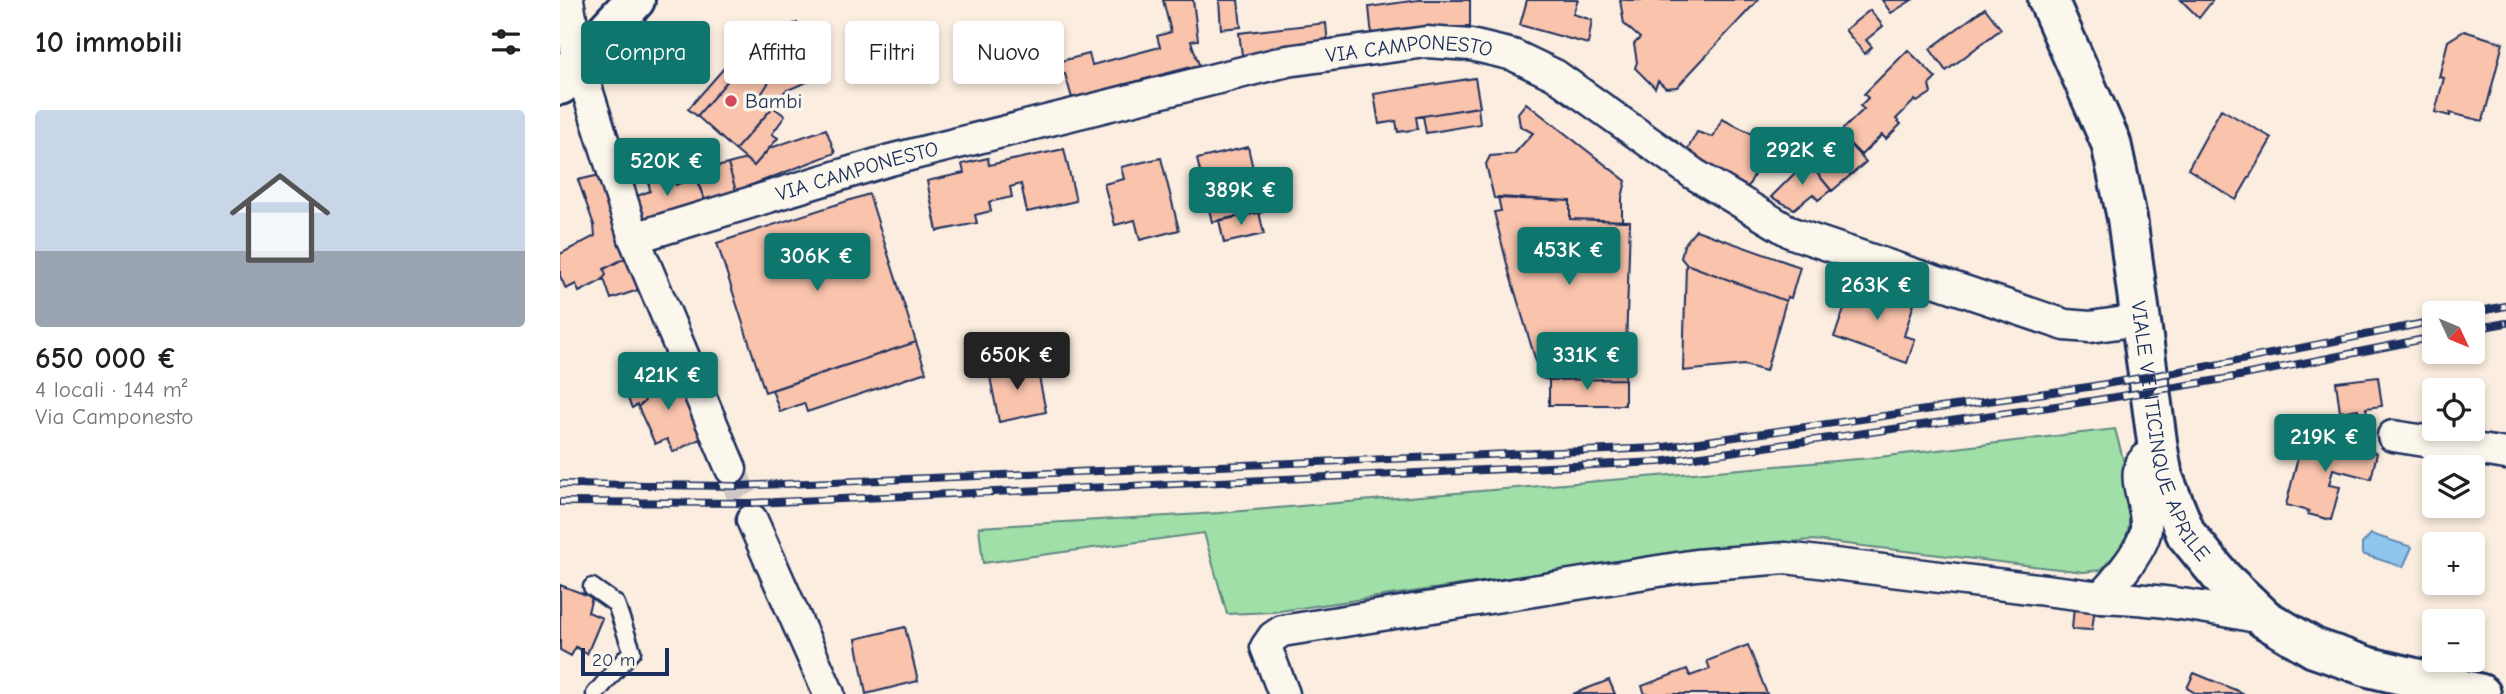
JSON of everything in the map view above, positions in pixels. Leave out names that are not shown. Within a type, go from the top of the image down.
[{"type":"main road","points":[[569,73],[635,0]]},
{"type":"main road","name":"VIALE VENTICINQUE APRILE","points":[[2048,0],[2111,143],[2127,218],[2139,320],[2163,477],[2186,534],[2223,579],[2265,619],[2314,648],[2369,667],[2481,694]]},
{"type":"street","points":[[568,0],[569,73],[634,238],[731,469]]},
{"type":"street","name":"VIA CAMPONESTO","points":[[634,238],[890,160],[1287,61],[1426,42],[1471,45],[1513,55],[1555,75],[1694,174],[1792,233],[2065,325],[2090,327],[2139,320]]},
{"type":"street","points":[[2393,436],[2506,454]]},
{"type":"street","points":[[2101,597],[2118,579],[2144,535],[2146,514],[2139,474],[2141,463],[2158,449]]},
{"type":"street","points":[[752,520],[829,694]]},
{"type":"street","points":[[1284,694],[1266,647],[1273,636],[1282,631],[1696,565],[1786,558],[2101,597],[2202,606],[2265,619]]},
{"type":"lane","points":[[592,587],[616,604],[632,651],[595,694]]},
{"type":"green space","points":[[2115,429],[2129,487],[2128,531],[2121,547],[2101,570],[2084,572],[1812,540],[1709,549],[1273,612],[1227,614],[1204,533],[983,563],[979,527],[1219,513],[1870,458]]},
{"type":"water","points":[[2371,534],[2412,547],[2403,567],[2362,554],[2362,544]]},
{"type":"building","points":[[1163,0],[1193,0],[1198,40],[1191,41],[1199,65],[1072,98],[1064,74],[1064,60],[1089,54],[1092,65],[1160,47],[1157,36],[1171,32]]},
{"type":"building","points":[[1219,0],[1238,0],[1241,27],[1221,29]]},
{"type":"building","points":[[1418,0],[1470,0],[1470,27],[1419,27],[1372,36],[1369,7]]},
{"type":"building","points":[[1527,0],[1578,0],[1573,14],[1592,20],[1588,44],[1520,25]]},
{"type":"building","points":[[1620,0],[1758,0],[1677,87],[1666,88],[1658,81],[1655,88],[1635,68],[1637,62],[1634,44],[1640,38],[1624,24]]},
{"type":"building","points":[[1882,0],[1912,0],[1891,13]]},
{"type":"building","points":[[2181,0],[2213,0],[2199,18]]},
{"type":"building","points":[[1985,8],[2001,29],[1946,71],[1930,49]]},
{"type":"building","points":[[1870,10],[1883,26],[1866,40],[1872,47],[1865,54],[1845,30]]},
{"type":"building","points":[[1326,23],[1328,46],[1243,62],[1239,33]]},
{"type":"building","points":[[2464,31],[2503,43],[2483,121],[2435,112],[2444,78],[2439,77],[2448,41]]},
{"type":"building","points":[[1908,50],[1936,78],[1929,85],[1931,93],[1917,102],[1915,100],[1896,119],[1901,124],[1886,139],[1882,135],[1861,155],[1839,133],[1864,109],[1860,106],[1868,98],[1864,94]]},
{"type":"building","points":[[724,68],[725,84],[697,116],[688,109]]},
{"type":"building","points":[[1475,78],[1480,107],[1416,117],[1418,129],[1398,132],[1396,121],[1379,124],[1374,94]]},
{"type":"building","points":[[725,84],[768,84],[762,93],[775,105],[735,150],[697,116]]},
{"type":"building","points":[[768,84],[802,84],[785,91],[775,105],[762,93]]},
{"type":"building","points":[[1526,103],[1626,181],[1622,198],[1622,221],[1570,219],[1570,201],[1494,198],[1486,164],[1490,156],[1514,154],[1533,133],[1520,126],[1518,113]]},
{"type":"building","points":[[773,107],[785,116],[772,134],[778,138],[754,166],[735,150]]},
{"type":"building","points":[[1478,107],[1480,124],[1426,133],[1423,116]]},
{"type":"building","points":[[2221,109],[2272,138],[2236,200],[2188,169]]},
{"type":"building","points":[[1722,119],[1759,137],[1749,158],[1760,163],[1748,187],[1685,154],[1697,132],[1713,137]]},
{"type":"building","points":[[826,129],[835,153],[736,191],[728,164],[746,159],[754,166],[770,148]]},
{"type":"building","points":[[1837,131],[1866,162],[1832,191],[1807,161]]},
{"type":"building","points":[[1248,147],[1263,212],[1212,222],[1197,159]]},
{"type":"building","points":[[1064,149],[1076,201],[1027,212],[1021,184],[1010,187],[1012,197],[989,202],[991,211],[975,215],[977,223],[937,231],[927,181],[964,173],[962,164],[988,158],[989,165]]},
{"type":"building","points":[[1161,158],[1179,230],[1140,240],[1135,220],[1115,225],[1104,184],[1124,179],[1121,167]]},
{"type":"building","points":[[1807,161],[1831,190],[1818,200],[1813,194],[1794,209],[1771,197]]},
{"type":"building","points":[[728,164],[736,191],[706,203],[695,173]]},
{"type":"building","points":[[671,173],[676,185],[695,177],[706,203],[684,211],[682,208],[640,224],[629,199],[650,191],[648,178]]},
{"type":"building","points":[[600,175],[627,257],[604,269],[606,275],[601,281],[579,292],[576,284],[566,289],[560,276],[560,254],[595,236],[594,225],[578,180]]},
{"type":"building","points":[[869,194],[916,342],[765,392],[717,243]]},
{"type":"building","points":[[1498,197],[1570,201],[1570,219],[1630,221],[1625,379],[1541,378],[1494,212],[1501,211]]},
{"type":"building","points":[[1259,212],[1264,234],[1224,243],[1219,220]]},
{"type":"building","points":[[1696,230],[1800,267],[1791,298],[1788,297],[1786,301],[1686,264],[1681,258],[1684,245]]},
{"type":"building","points":[[627,257],[638,290],[611,299],[604,279],[601,281],[606,275],[604,269]]},
{"type":"building","points":[[1686,264],[1786,301],[1766,371],[1744,365],[1683,371]]},
{"type":"building","points":[[1854,282],[1915,300],[1904,336],[1915,339],[1907,363],[1834,337]]},
{"type":"building","points":[[916,342],[926,372],[807,412],[804,403],[780,412],[772,390]]},
{"type":"building","points":[[1036,362],[1046,412],[999,422],[989,372]]},
{"type":"building","points":[[671,369],[702,438],[673,452],[667,439],[655,444],[638,407],[645,401],[639,383]]},
{"type":"building","points":[[2378,377],[2382,406],[2366,408],[2367,413],[2359,414],[2358,409],[2340,412],[2336,382]]},
{"type":"building","points":[[1625,379],[1625,405],[1549,405],[1549,380]]},
{"type":"building","points":[[639,383],[645,401],[632,408],[624,390]]},
{"type":"building","points":[[2304,434],[2377,453],[2371,479],[2333,469],[2329,485],[2340,487],[2331,520],[2286,505]]},
{"type":"building","points":[[560,585],[592,597],[588,612],[602,618],[587,654],[576,647],[571,656],[560,650]]},
{"type":"building","points":[[2074,606],[2095,606],[2092,630],[2072,629]]},
{"type":"building","points":[[905,627],[918,681],[866,694],[856,639]]},
{"type":"building","points":[[1748,645],[1767,694],[1645,694],[1642,686],[1687,669],[1690,676],[1710,669],[1707,661]]},
{"type":"building","points":[[2194,673],[2243,693],[2197,694],[2187,688]]},
{"type":"building","points":[[1609,680],[1615,694],[1573,694]]},
{"type":"tunnel","points":[[731,469],[752,520]]},
{"type":"railway","points":[[2485,310],[2506,306]]},
{"type":"railway","points":[[560,484],[736,486],[1657,448],[2088,387],[2221,364],[2422,323]]},
{"type":"railway","points":[[2485,327],[2506,323]]},
{"type":"railway","points":[[560,502],[752,503],[1659,462],[2091,401],[2224,379],[2422,339]]},
{"type":"place","name":"Bambi","points":[[731,101]]}]
